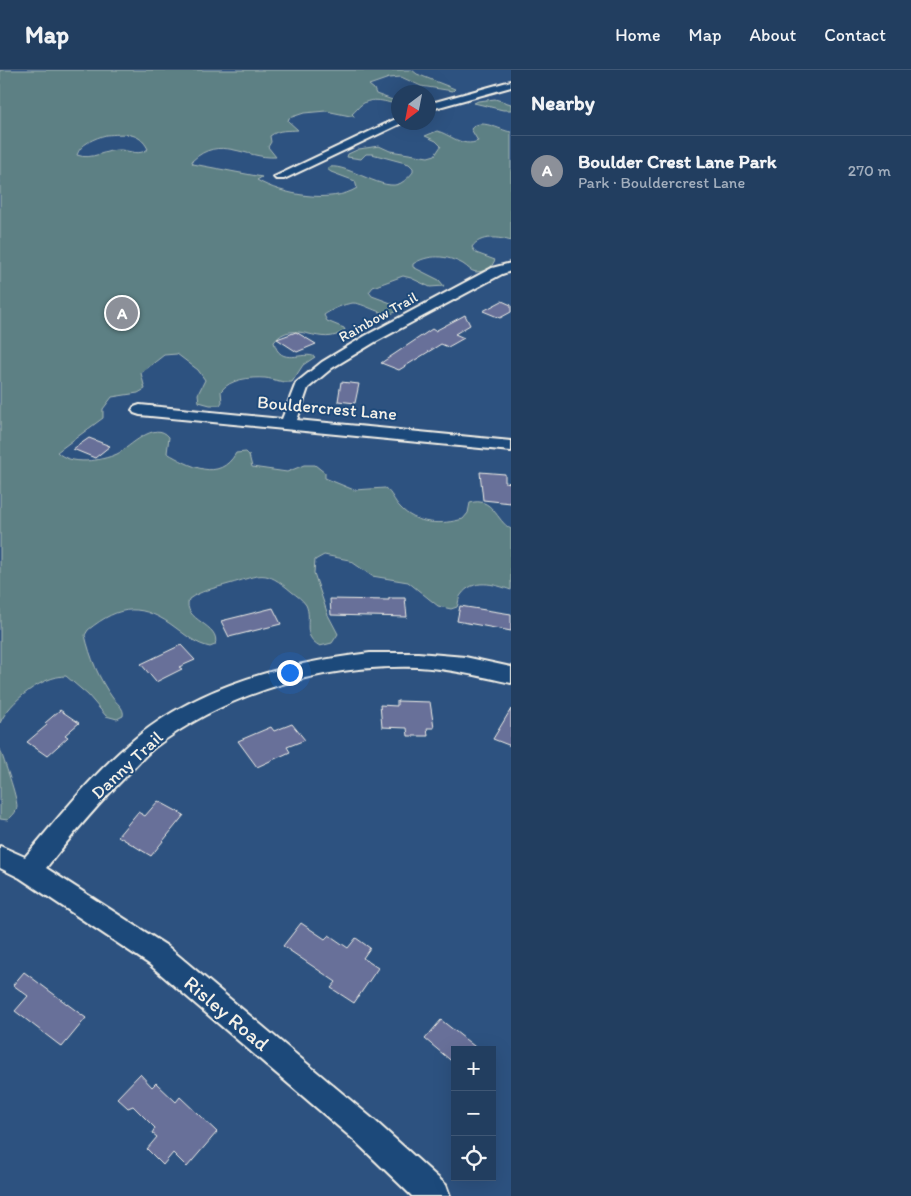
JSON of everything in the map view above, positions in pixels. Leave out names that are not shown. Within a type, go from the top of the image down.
[{"type":"street","points":[[436,105],[511,84]]},
{"type":"street","points":[[280,177],[391,124]]},
{"type":"street","name":"Rainbow Trail","points":[[288,425],[301,386],[327,365],[378,334],[497,272],[511,267]]},
{"type":"street","name":"Bouldercrest Lane","points":[[140,410],[511,446]]},
{"type":"street","name":"Danny Trail","points":[[29,870],[100,786],[146,742],[196,708],[257,682],[344,663],[415,658],[491,669],[511,675]]},
{"type":"street","name":"Risley Road","points":[[0,856],[29,870],[158,955],[364,1130],[436,1196]]},
{"type":"green space","points":[[0,70],[412,70],[417,74],[455,89],[453,91],[436,88],[436,85],[419,85],[401,77],[389,78],[369,85],[376,94],[391,99],[391,103],[375,100],[365,102],[352,114],[355,117],[326,111],[304,113],[289,118],[288,121],[298,130],[280,131],[270,136],[271,142],[268,147],[276,157],[265,157],[223,148],[202,153],[192,161],[193,164],[262,177],[257,180],[280,190],[307,196],[334,196],[357,188],[355,181],[331,172],[327,169],[330,167],[338,167],[376,182],[394,185],[403,182],[413,172],[413,168],[409,164],[372,154],[366,154],[361,159],[347,157],[348,154],[359,149],[379,146],[390,151],[428,157],[435,155],[441,146],[436,141],[425,136],[437,131],[467,143],[478,141],[471,129],[479,124],[490,125],[511,132],[511,241],[490,238],[480,240],[472,247],[476,253],[495,260],[491,267],[484,271],[476,272],[457,261],[444,257],[431,257],[413,264],[413,267],[439,280],[444,286],[430,287],[403,276],[373,287],[369,292],[372,296],[399,306],[400,308],[395,312],[390,314],[384,313],[353,303],[324,315],[327,321],[344,328],[345,330],[336,335],[327,337],[290,332],[282,335],[274,342],[281,354],[293,357],[310,355],[315,357],[303,365],[292,382],[265,378],[235,381],[221,391],[222,402],[220,405],[199,402],[198,394],[205,380],[198,370],[177,354],[164,355],[141,373],[145,389],[138,393],[112,397],[103,409],[103,418],[57,452],[78,461],[103,459],[117,454],[142,436],[157,431],[163,432],[169,437],[167,453],[194,467],[213,470],[229,462],[236,453],[246,452],[249,455],[252,467],[287,472],[304,465],[315,465],[325,473],[325,478],[354,490],[385,488],[406,513],[430,522],[438,523],[463,519],[468,513],[470,503],[484,503],[494,510],[511,529],[511,590],[491,584],[471,586],[460,596],[457,607],[451,609],[438,606],[408,582],[372,576],[349,560],[324,555],[315,560],[314,573],[328,615],[338,634],[332,643],[320,646],[310,637],[308,611],[306,605],[299,598],[275,579],[256,576],[208,590],[189,599],[188,606],[191,613],[213,632],[216,638],[215,645],[210,647],[200,644],[153,614],[142,611],[121,611],[100,621],[88,630],[85,635],[96,668],[107,690],[121,708],[123,716],[117,719],[106,716],[88,695],[66,676],[47,680],[37,685],[19,698],[0,723]],"holes":[[[125,134],[136,136],[148,149],[138,153],[115,150],[88,157],[77,155],[88,142],[106,135]]]},
{"type":"green space","points":[[495,99],[511,104],[511,110],[474,103],[478,101]]},
{"type":"green space","points":[[0,749],[13,787],[17,807],[14,814],[8,820],[0,819]]},
{"type":"building","points":[[502,301],[511,305],[511,312],[500,318],[483,311]]},
{"type":"building","points":[[465,315],[470,325],[455,334],[464,338],[448,347],[441,344],[399,370],[381,363],[432,329],[435,331]]},
{"type":"building","points":[[296,332],[316,344],[297,352],[277,339]]},
{"type":"building","points":[[341,382],[359,384],[355,403],[338,401]]},
{"type":"building","points":[[89,438],[110,446],[95,458],[73,449]]},
{"type":"building","points":[[480,472],[505,474],[505,482],[511,483],[511,503],[483,500]]},
{"type":"building","points":[[389,598],[405,598],[407,617],[331,615],[330,599],[389,600]]},
{"type":"building","points":[[460,606],[511,614],[511,631],[457,621]]},
{"type":"building","points":[[273,608],[281,624],[229,637],[221,621]]},
{"type":"building","points":[[181,645],[195,660],[179,667],[182,669],[156,682],[141,664]]},
{"type":"building","points":[[397,701],[430,702],[434,728],[427,728],[428,736],[408,736],[407,728],[382,727],[380,705],[397,706]]},
{"type":"building","points":[[511,709],[511,746],[493,739]]},
{"type":"building","points":[[60,710],[79,723],[65,735],[68,737],[47,756],[27,742],[47,725],[45,723]]},
{"type":"building","points":[[292,724],[305,740],[287,747],[290,752],[257,767],[238,741],[271,727],[274,731]]},
{"type":"building","points":[[158,801],[184,815],[151,856],[118,836],[138,812],[145,816]]},
{"type":"building","points":[[301,923],[325,939],[329,935],[348,948],[356,938],[370,948],[363,958],[378,968],[354,1003],[331,988],[336,982],[283,946]]},
{"type":"building","points":[[24,972],[86,1018],[62,1047],[15,1011],[28,996],[13,985]]},
{"type":"building","points":[[441,1020],[474,1046],[451,1046],[451,1061],[425,1039]]},
{"type":"building","points":[[140,1074],[152,1087],[156,1083],[176,1102],[180,1097],[217,1132],[187,1167],[173,1153],[163,1165],[147,1149],[157,1137],[152,1133],[155,1128],[133,1106],[128,1108],[117,1098]]},
{"type":"place","name":"Boulder Crest Lane Park","points":[[122,313]]}]
